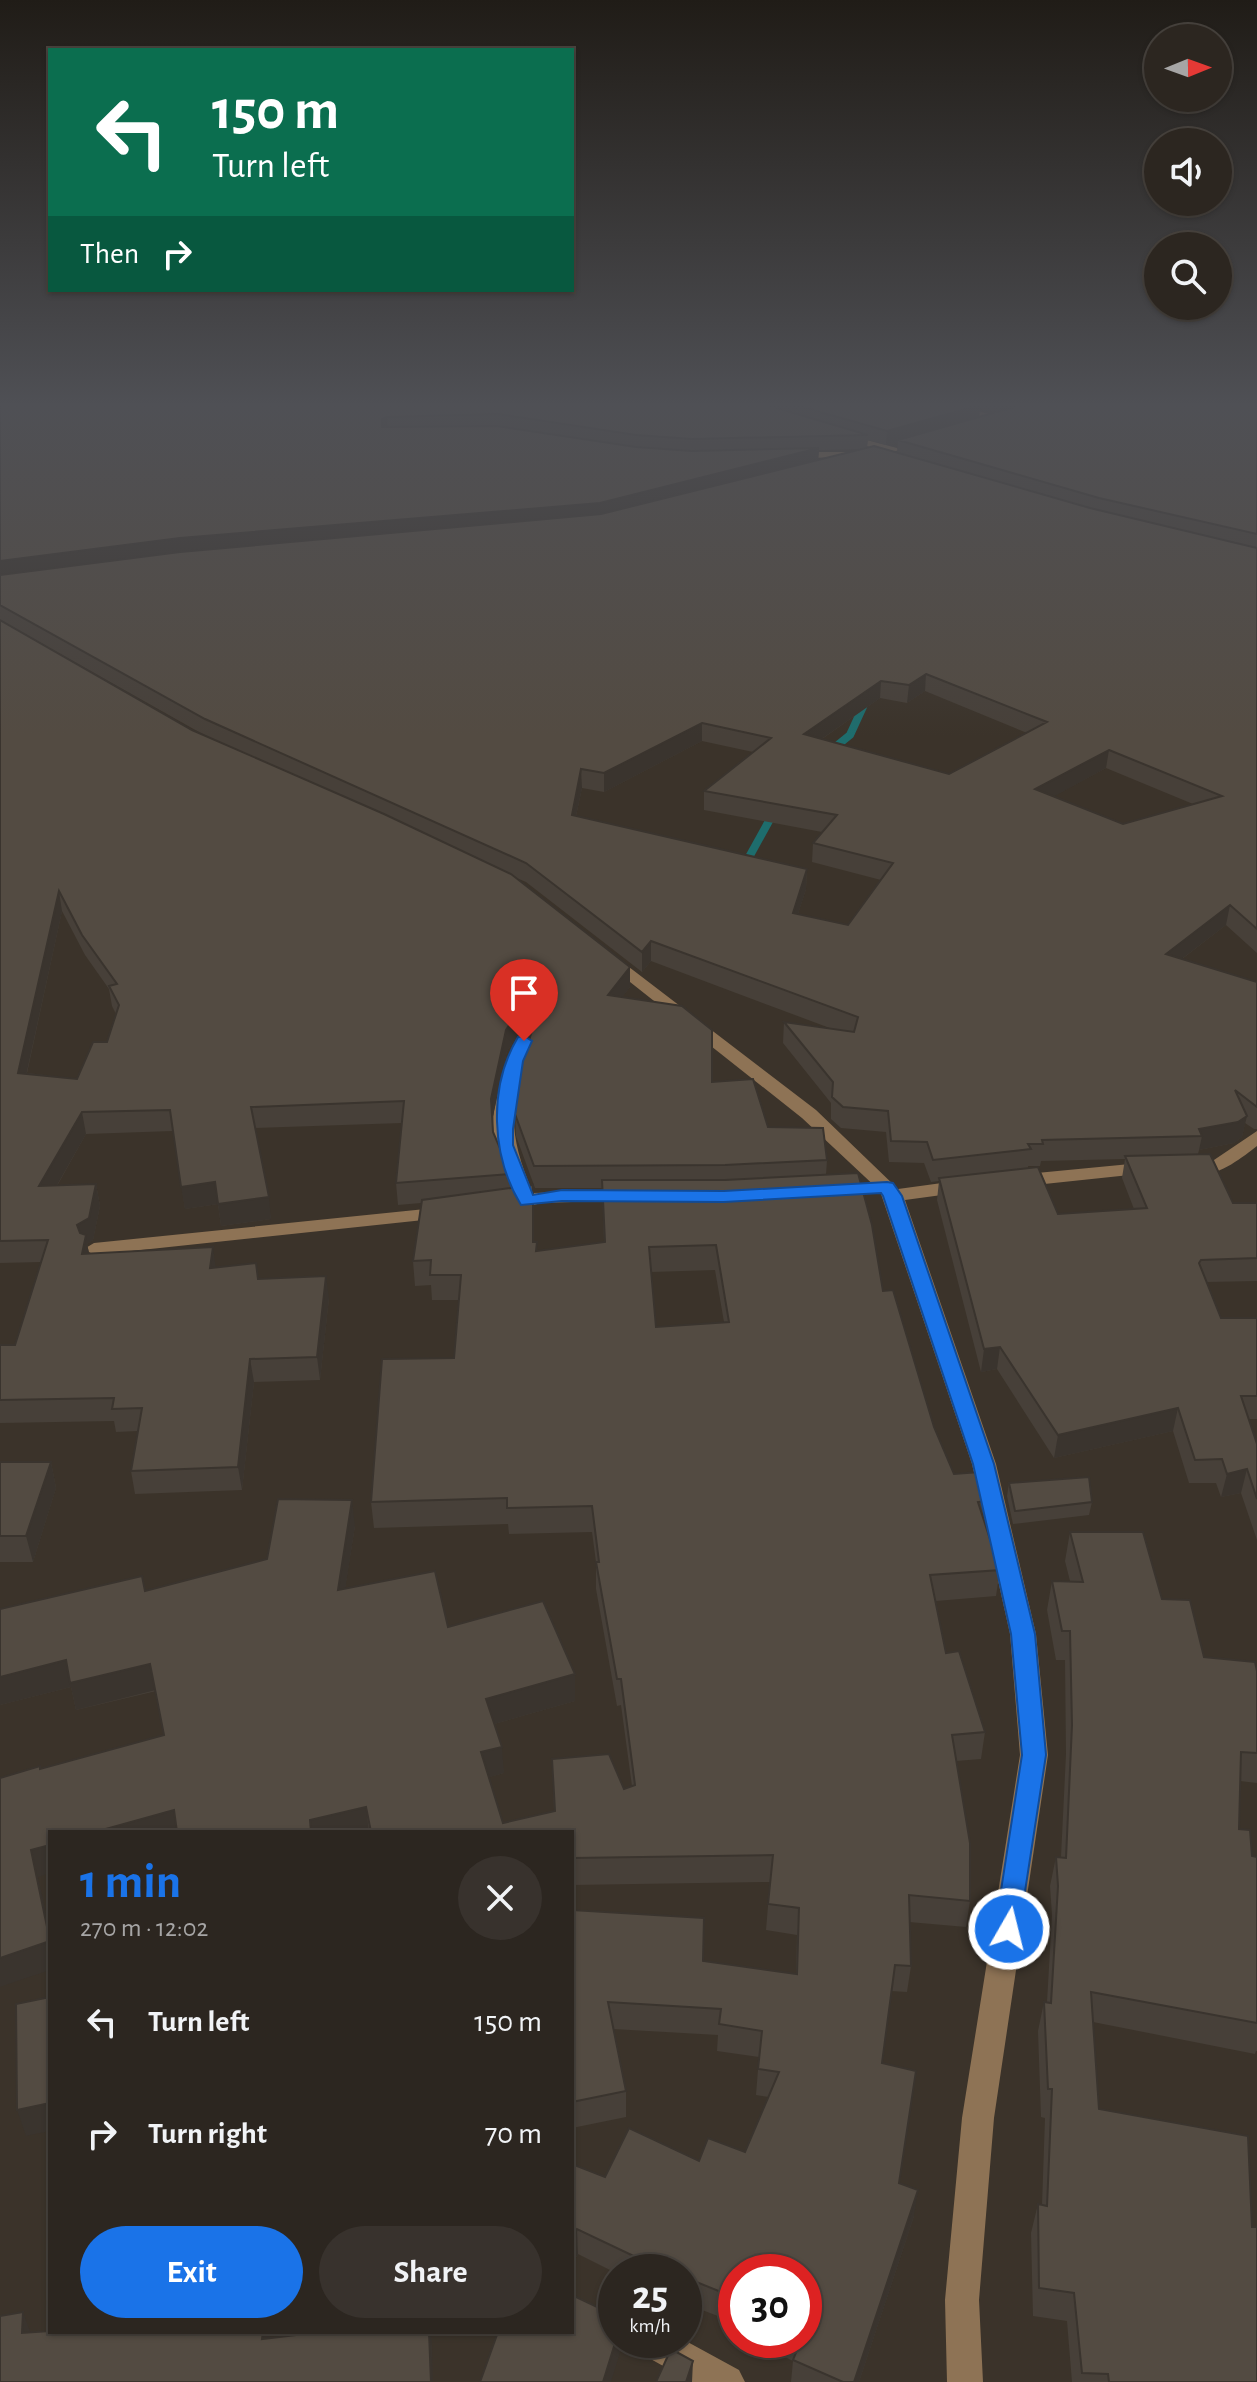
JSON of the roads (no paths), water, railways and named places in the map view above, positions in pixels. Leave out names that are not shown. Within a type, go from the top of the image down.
[{"type":"street","points":[[591,942],[809,1114],[890,1192],[984,1464],[1023,1634],[1034,1755],[978,2118],[962,2300],[965,2382]]},
{"type":"street","points":[[524,1041],[515,1061],[504,1129],[505,1145],[527,1201]]},
{"type":"street","points":[[859,1189],[890,1192],[1129,1168],[1219,1166],[1257,1137]]},
{"type":"street","points":[[94,1249],[472,1210],[562,1195],[651,1196]]},
{"type":"street","points":[[683,2358],[727,2382]]},
{"type":"waterway","points":[[829,752],[850,735],[867,698]]},
{"type":"waterway","points":[[748,859],[775,810]]}]
